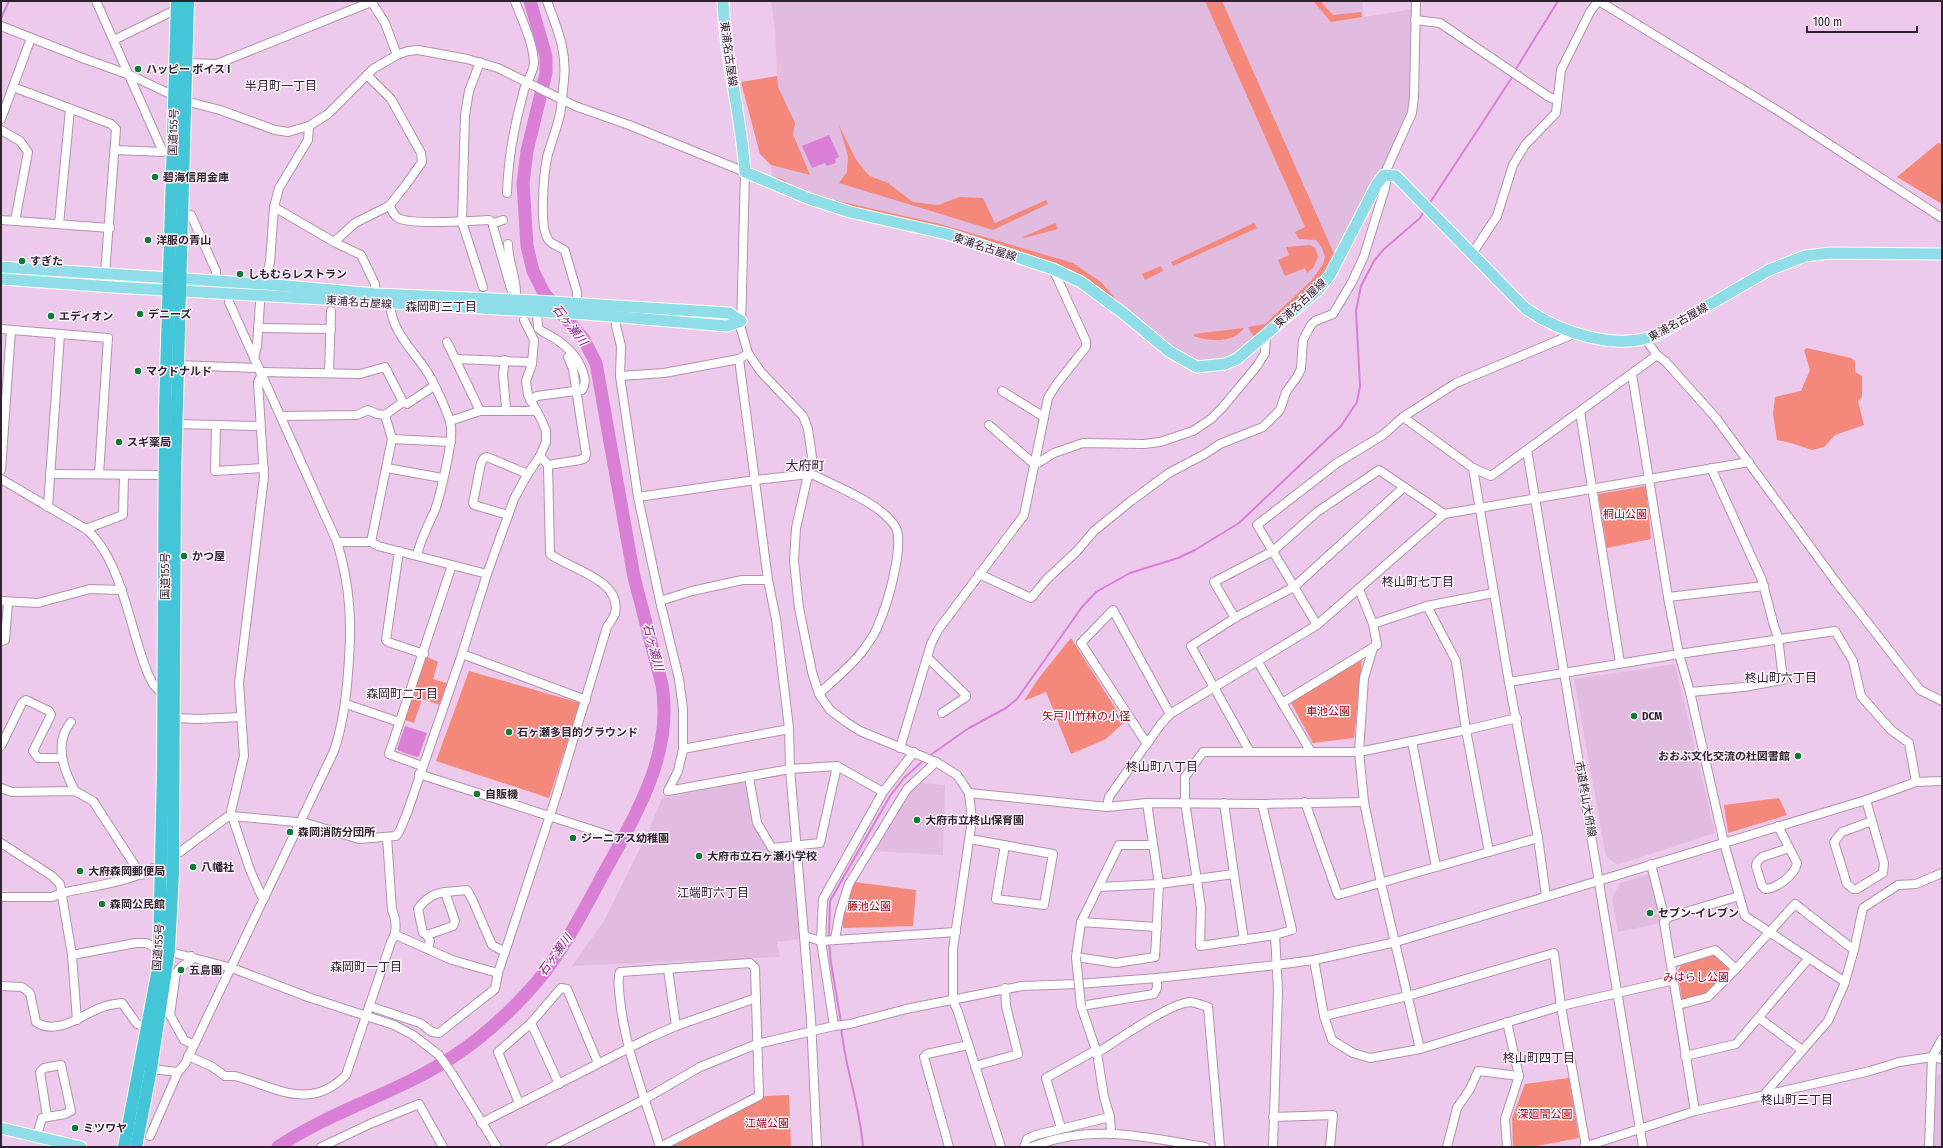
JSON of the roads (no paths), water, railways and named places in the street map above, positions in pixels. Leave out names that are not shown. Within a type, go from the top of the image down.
[{"type":"highway","name":"国道155号","points":[[180,98],[186,63],[188,1]]},
{"type":"highway","name":"国道155号","points":[[124,1147],[158,969],[164,949],[165,409],[174,285],[180,98],[177,5]]},
{"type":"highway","name":"国道155号","points":[[136,1147],[151,1069],[173,873],[173,718],[177,365],[174,285]]},
{"type":"main road","name":"東浦名古屋線","points":[[723,1],[724,28],[743,146],[745,172],[807,198],[850,212],[947,234],[1053,269],[1081,282],[1123,313],[1170,352],[1197,367],[1225,364],[1237,359],[1318,290],[1330,275],[1377,184],[1383,176],[1396,176],[1525,308],[1537,317],[1576,333],[1622,342],[1646,340],[1659,334],[1769,270],[1805,256],[1830,253],[1942,254]]},
{"type":"main road","name":"東浦名古屋線","points":[[1,267],[105,274],[230,293],[263,290],[516,300],[539,308],[575,304],[729,313],[741,321]]},
{"type":"main road","name":"東浦名古屋線","points":[[1,279],[174,285],[216,281],[263,290],[390,304],[539,308],[586,314],[727,326],[741,321]]},
{"type":"main road","points":[[1,1128],[37,1135],[54,1144],[80,1147]]},
{"type":"street","points":[[96,1],[163,152],[114,150]]},
{"type":"street","points":[[186,63],[217,64],[371,1],[385,23],[397,54]]},
{"type":"street","points":[[508,193],[509,157],[523,92],[529,83],[534,63],[528,39],[515,1]]},
{"type":"street","points":[[547,1],[561,38],[564,80],[561,108],[547,158],[544,183],[544,230],[548,240],[560,246],[565,251],[577,292],[575,304]]},
{"type":"street","points":[[979,574],[1031,598],[1047,579],[1077,551],[1094,530],[1169,473],[1205,454],[1220,444],[1263,427],[1280,410],[1286,392],[1298,377],[1303,358],[1302,340],[1315,321],[1333,314],[1352,282],[1364,256],[1385,188],[1386,182],[1383,176],[1412,113],[1414,97],[1416,1]]},
{"type":"street","points":[[1472,254],[1497,216],[1513,165],[1525,146],[1556,114],[1561,70],[1590,12],[1598,1],[1784,114],[1942,218]]},
{"type":"street","points":[[114,40],[177,5]]},
{"type":"street","points":[[1415,20],[1440,23],[1549,97],[1557,100]]},
{"type":"street","points":[[1,26],[130,75],[180,98],[220,110],[274,130],[288,132],[309,126],[328,114],[367,75],[384,61],[397,54],[418,50],[480,62],[581,108],[629,125],[745,172],[740,329],[748,353],[760,372],[803,416],[810,442],[812,457],[796,528],[794,561],[799,608],[812,672],[819,694],[830,710],[860,731],[934,761],[957,775],[969,793],[972,820],[954,949],[953,1000],[1001,1147]]},
{"type":"street","points":[[1,119],[31,38]]},
{"type":"street","points":[[480,62],[469,91],[465,115],[462,222],[483,287]]},
{"type":"street","points":[[334,242],[355,224],[390,205],[422,162],[422,157],[391,99],[367,75]]},
{"type":"street","points":[[13,87],[112,124],[116,129],[110,228],[105,274]]},
{"type":"street","points":[[59,224],[70,109]]},
{"type":"street","points":[[254,358],[257,346],[263,290],[270,262],[274,208],[279,188],[308,140],[309,126]]},
{"type":"street","points":[[1,130],[20,141],[28,152],[15,221]]},
{"type":"street","points":[[390,205],[395,215],[405,220],[462,222],[490,220],[494,223],[511,289]]},
{"type":"street","points":[[274,208],[360,255],[375,284],[376,294]]},
{"type":"street","points":[[191,215],[216,271],[216,281]]},
{"type":"street","points":[[1,220],[110,228]]},
{"type":"street","points":[[494,223],[503,220]]},
{"type":"street","points":[[508,244],[510,266],[517,288],[516,300]]},
{"type":"street","points":[[900,748],[931,644],[938,630],[1024,515],[1048,398],[1056,385],[1086,347],[1086,341],[1053,269]]},
{"type":"street","points":[[150,1136],[178,1072],[185,1064],[232,968],[334,751],[340,734],[346,704],[351,640],[350,603],[345,570],[337,542],[229,302],[230,293]]},
{"type":"street","points":[[390,304],[391,314],[401,336],[432,380],[450,421],[451,442],[435,509],[422,536],[417,555]]},
{"type":"street","points":[[530,400],[537,396],[583,389],[585,382],[578,361],[562,343],[541,331],[537,322],[539,308]]},
{"type":"street","points":[[329,373],[331,310]]},
{"type":"street","points":[[617,316],[616,326],[621,346],[620,376],[638,497],[681,693],[683,749],[678,771],[668,792],[790,769],[837,766],[883,792]]},
{"type":"street","points":[[180,852],[227,817],[232,816],[300,822],[359,839],[396,836],[399,832],[462,654],[487,574],[514,499],[540,456],[546,442],[546,431],[530,400],[526,382],[532,364],[534,339],[524,320]]},
{"type":"street","points":[[258,328],[331,329]]},
{"type":"street","points":[[1,329],[108,338],[99,474]]},
{"type":"street","points":[[1,470],[3,421],[11,330]]},
{"type":"street","points":[[1317,625],[1257,525],[1337,463],[1383,435],[1403,417],[1456,383],[1576,333]]},
{"type":"street","points":[[48,507],[60,334]]},
{"type":"street","points":[[1034,464],[1038,463],[1054,452],[1083,443],[1144,444],[1160,442],[1193,431],[1222,408],[1257,366],[1264,353],[1266,335]]},
{"type":"street","points":[[1646,340],[1657,355],[1666,362],[1716,418],[1836,582],[1920,690],[1942,701]]},
{"type":"street","points":[[447,342],[457,359],[480,411]]},
{"type":"street","points":[[620,376],[664,373],[740,359],[748,353]]},
{"type":"street","points":[[1403,417],[1473,468],[1491,476],[1657,355]]},
{"type":"street","points":[[548,464],[585,458],[577,390],[573,369],[568,357]]},
{"type":"street","points":[[457,359],[505,360],[528,362],[532,364]]},
{"type":"street","points":[[740,359],[768,580],[776,619],[789,729],[790,769],[811,1032],[817,1147]]},
{"type":"street","points":[[505,360],[503,374],[506,408],[508,411]]},
{"type":"street","points":[[177,365],[260,372],[360,374],[385,367],[403,402]]},
{"type":"street","points":[[260,372],[258,382],[264,477],[240,668],[241,717],[244,756],[231,811],[250,870],[261,895],[265,897]]},
{"type":"street","points":[[1632,374],[1668,597],[1679,654],[1690,692],[1724,843],[1745,916],[1756,925],[1845,982]]},
{"type":"street","points":[[281,416],[357,415],[368,410],[377,414],[385,415],[403,402],[407,404],[434,386]]},
{"type":"street","points":[[1002,391],[1044,417]]},
{"type":"street","points":[[450,421],[480,411],[537,411]]},
{"type":"street","points":[[1580,412],[1591,489],[1620,663]]},
{"type":"street","points":[[371,542],[392,439],[385,415]]},
{"type":"street","points":[[176,424],[260,426]]},
{"type":"street","points":[[216,424],[215,471],[264,468]]},
{"type":"street","points":[[989,425],[1034,464]]},
{"type":"street","points":[[392,439],[451,442]]},
{"type":"street","name":"市道柊山大府線","points":[[1527,450],[1600,879],[1617,994],[1643,1147]]},
{"type":"street","points":[[369,1006],[420,1023],[432,1032],[439,1033],[495,989],[498,972],[550,816],[607,628],[614,614],[615,602],[610,590],[596,578],[560,562],[550,554],[548,464],[540,456]]},
{"type":"street","points":[[508,515],[474,505],[473,503],[481,464],[484,458],[487,457],[528,474]]},
{"type":"street","points":[[1107,807],[1109,798],[1161,724],[1170,714],[1317,625],[1444,514],[1749,462]]},
{"type":"street","points":[[387,468],[442,478]]},
{"type":"street","points":[[1473,468],[1509,682],[1517,718],[1538,838],[1546,896]]},
{"type":"street","points":[[1690,692],[1744,687],[1783,680],[1778,638],[1764,586],[1711,468]]},
{"type":"street","points":[[1235,618],[1214,582],[1273,551],[1317,512],[1379,470],[1444,514]]},
{"type":"street","points":[[50,474],[166,475]]},
{"type":"street","points":[[638,497],[755,480],[809,474],[816,476],[881,511],[896,527],[898,537],[896,561],[885,607],[879,624],[864,649],[850,666],[819,694]]},
{"type":"street","points":[[86,529],[123,515],[124,475]]},
{"type":"street","points":[[1,478],[86,529],[96,538],[122,590],[143,661],[153,684],[164,696]]},
{"type":"street","points":[[1250,752],[1213,688],[1191,646],[1235,618],[1294,588],[1404,487]]},
{"type":"street","points":[[337,542],[371,542],[399,551],[487,574]]},
{"type":"street","points":[[399,551],[386,640],[424,654]]},
{"type":"street","points":[[422,766],[389,754],[424,654],[452,564]]},
{"type":"street","points":[[660,601],[692,591],[742,580],[768,580]]},
{"type":"street","points":[[1668,597],[1764,586]]},
{"type":"street","points":[[1,641],[5,640],[4,602],[38,603],[90,589],[122,590]]},
{"type":"street","points":[[1282,704],[1377,645],[1373,624],[1359,589]]},
{"type":"street","points":[[1373,624],[1426,606],[1494,593]]},
{"type":"street","points":[[1426,606],[1456,661],[1466,730],[1489,852]]},
{"type":"street","points":[[1147,744],[1081,643],[1113,610],[1170,714]]},
{"type":"street","points":[[1509,682],[1778,638],[1835,631],[1853,662],[1861,696],[1891,730],[1909,743],[1916,782]]},
{"type":"street","points":[[1372,648],[1364,678],[1359,752],[1364,802],[1381,883],[1420,1049]]},
{"type":"street","points":[[462,654],[586,700]]},
{"type":"street","points":[[928,658],[966,695],[966,697],[942,713]]},
{"type":"street","points":[[1258,662],[1311,752]]},
{"type":"street","points":[[1,746],[22,703],[26,700],[49,711],[51,715],[33,751],[38,758],[62,758]]},
{"type":"street","points":[[346,704],[399,722]]},
{"type":"street","points":[[173,718],[199,719],[241,717]]},
{"type":"street","points":[[1262,804],[1292,930],[1275,935],[1200,946],[1202,907],[1185,802],[1185,777],[1203,752],[1359,752],[1517,718]]},
{"type":"street","points":[[71,722],[63,736],[62,758],[66,775],[75,791]]},
{"type":"street","points":[[683,749],[789,729]]},
{"type":"street","points":[[1412,741],[1436,867]]},
{"type":"street","points":[[834,1026],[822,941],[823,899],[883,792],[914,752]]},
{"type":"street","points":[[835,939],[840,912],[849,884],[907,789],[934,761]]},
{"type":"street","points":[[749,777],[757,823],[772,848],[797,846],[820,843],[837,766]]},
{"type":"street","points":[[419,774],[612,836]]},
{"type":"street","points":[[550,1147],[645,1099],[700,1067],[757,1044],[834,1026],[850,1024],[906,1009],[1005,988],[1157,978],[1276,965],[1314,960],[1396,942],[1600,879],[1866,800],[1916,782],[1942,781]]},
{"type":"street","points":[[1,788],[12,792],[75,791],[93,801],[141,875]]},
{"type":"street","points":[[969,793],[1107,807],[1147,803],[1185,802],[1262,804],[1364,802]]},
{"type":"street","points":[[1866,800],[1872,821],[1884,868],[1882,873],[1857,889],[1853,889],[1847,884],[1834,842],[1842,832],[1872,821]]},
{"type":"street","points":[[1305,802],[1338,895],[1538,838]]},
{"type":"street","points":[[1076,957],[1116,963],[1155,957],[1159,884],[1152,845],[1147,803]]},
{"type":"street","points":[[1224,803],[1244,940]]},
{"type":"street","points":[[1778,826],[1797,863],[1796,868],[1772,889],[1765,889],[1762,886],[1756,866],[1757,862],[1762,858],[1789,848]]},
{"type":"street","points":[[188,1056],[211,1066],[226,1076],[235,1076],[293,1095],[307,1096],[336,1084],[346,1075],[391,942],[396,935],[394,914],[392,910],[387,837]]},
{"type":"street","points":[[970,839],[1005,845],[1053,854],[1044,905],[996,898],[1005,845]]},
{"type":"street","points":[[1,843],[52,876],[60,884],[72,955],[77,1020]]},
{"type":"street","points":[[1111,1132],[1110,1117],[1104,1097],[1096,1051],[1081,1006],[1076,957],[1081,922],[1119,845],[1152,845]]},
{"type":"street","points":[[1652,864],[1672,963],[1685,1056],[1695,1111]]},
{"type":"street","points":[[1,897],[52,897],[62,893],[141,875],[154,868]]},
{"type":"street","points":[[1762,1097],[1828,1021],[1845,982],[1863,908],[1898,886],[1916,884],[1942,872]]},
{"type":"street","points":[[1099,887],[1159,884],[1234,874]]},
{"type":"street","points":[[428,948],[430,941],[427,935],[423,933],[418,909],[422,902],[436,894],[467,890],[492,945],[505,952]]},
{"type":"street","points":[[427,935],[453,926],[455,921],[445,892]]},
{"type":"street","points":[[1664,920],[1739,896]]},
{"type":"street","points":[[1678,1005],[1708,997],[1736,969],[1795,904],[1854,950]]},
{"type":"street","points":[[1081,922],[1157,927]]},
{"type":"street","points":[[804,936],[822,941],[956,932]]},
{"type":"street","points":[[396,935],[452,960],[498,972]]},
{"type":"street","points":[[1273,1147],[1278,990],[1275,935]]},
{"type":"street","points":[[72,955],[136,943],[146,943],[232,968],[394,1026],[413,1035],[433,1050],[453,1075],[497,1147]]},
{"type":"street","points":[[1672,963],[1715,950],[1736,969]]},
{"type":"street","points":[[1324,1016],[1408,996],[1554,953],[1561,1006],[1585,1147],[1695,1111],[1762,1097],[1870,1071],[1899,1062],[1932,1057],[1942,1059]]},
{"type":"street","points":[[192,956],[191,960],[180,967],[176,974],[170,1015],[184,1040],[194,1045]]},
{"type":"street","points":[[1685,1056],[1736,1044],[1809,958]]},
{"type":"street","points":[[1314,960],[1324,1016],[1332,1040],[1352,1053],[1370,1058],[1420,1049],[1561,1006],[1674,980]]},
{"type":"street","points":[[750,963],[755,968],[760,1092],[758,1096],[659,1147],[628,1048],[621,1008],[618,978],[620,972],[668,968],[750,963]]},
{"type":"street","points":[[668,968],[676,1026]]},
{"type":"street","points":[[1081,1006],[1154,994],[1157,988],[1157,978]]},
{"type":"street","points":[[1,986],[22,988],[30,993],[36,1022],[41,1026],[57,1026],[77,1020],[99,1008],[122,1003],[137,1024],[147,1027]]},
{"type":"street","points":[[520,1103],[498,1052],[531,1023],[561,988],[567,988],[598,1063]]},
{"type":"street","points":[[975,1066],[1018,1054],[1006,1006],[1005,988]]},
{"type":"street","points":[[481,1123],[628,1048],[676,1026],[756,998]]},
{"type":"street","points":[[1061,1128],[1046,1078],[1165,1012],[1191,1002],[1208,1007],[1220,1147]]},
{"type":"street","points":[[1759,1018],[1802,1050]]},
{"type":"street","points":[[1507,1022],[1519,1076],[1505,1120],[1507,1147]]},
{"type":"street","points":[[531,1023],[559,1084]]},
{"type":"street","points":[[1928,1147],[1932,1057],[1942,1039]]},
{"type":"street","points":[[949,1147],[924,1057],[927,1054],[968,1045]]},
{"type":"street","points":[[37,1135],[42,1118],[65,1114],[71,1111],[61,1065],[44,1068],[40,1072],[47,1117]]},
{"type":"street","points":[[151,1069],[178,1072]]},
{"type":"street","points":[[1448,1147],[1457,1108],[1470,1089],[1478,1071],[1519,1076]]},
{"type":"street","points":[[321,1147],[372,1123],[419,1104],[443,1147]]},
{"type":"street","points":[[1273,1117],[1333,1115],[1330,1147]]},
{"type":"street","points":[[1110,1117],[1061,1128],[1027,1139],[1027,1147],[1075,1134],[1111,1132],[1205,1147]]},
{"type":"waterway","points":[[1,18],[9,1]]},
{"type":"waterway","name":"石ヶ瀬川","points":[[278,1147],[322,1122],[436,1067],[480,1037],[525,995],[544,973],[567,939],[625,834],[648,787],[662,737],[664,712],[662,685],[634,577],[596,363],[583,338],[544,293],[533,271],[527,246],[523,183],[527,151],[546,73],[546,56],[530,1]]},
{"type":"waterway","points":[[1514,72],[1558,1]]},
{"type":"waterway","points":[[1429,204],[1513,76]]},
{"type":"waterway","points":[[929,756],[969,728],[1006,708],[1017,699],[1082,607],[1096,592],[1130,573],[1178,558],[1195,550],[1239,523],[1341,426],[1357,402],[1360,386],[1356,311],[1361,286],[1374,261],[1383,250],[1420,218],[1424,211]]},
{"type":"waterway","points":[[829,937],[830,901],[890,796],[904,778],[924,760]]},
{"type":"waterway","points":[[829,942],[841,1022]]},
{"type":"waterway","points":[[841,1027],[859,1117],[863,1147]]},
{"type":"place","name":"ハッピー ボイス I","points":[[138,69]]},
{"type":"place","name":"碧海信用金庫","points":[[155,177]]},
{"type":"place","name":"洋服の青山","points":[[148,240]]},
{"type":"place","name":"すぎた","points":[[22,261]]},
{"type":"place","name":"しもむらレストラン","points":[[240,274]]},
{"type":"place","name":"デニーズ","points":[[140,314]]},
{"type":"place","name":"エディオン","points":[[51,316]]},
{"type":"place","name":"マクドナルド","points":[[138,371]]},
{"type":"place","name":"スギ薬局","points":[[119,442]]},
{"type":"place","name":"かつ屋","points":[[184,556]]},
{"type":"place","name":"DCM","points":[[1634,716]]},
{"type":"place","name":"石ヶ瀬多目的グラウンド","points":[[509,732]]},
{"type":"place","name":"おおぶ文化交流の杜図書館","points":[[1798,756]]},
{"type":"place","name":"自販機","points":[[477,794]]},
{"type":"place","name":"大府市立柊山保育園","points":[[917,820]]},
{"type":"place","name":"森岡消防分団所","points":[[290,832]]},
{"type":"place","name":"ジーニアス幼稚園","points":[[573,838]]},
{"type":"place","name":"大府市立石ヶ瀬小学校","points":[[699,856]]},
{"type":"place","name":"八幡社","points":[[193,867]]},
{"type":"place","name":"大府森岡郵便局","points":[[80,871]]},
{"type":"place","name":"森岡公民館","points":[[102,904]]},
{"type":"place","name":"セブン-イレブン","points":[[1650,913]]},
{"type":"place","name":"五島園","points":[[181,970]]},
{"type":"place","name":"ミツワヤ","points":[[75,1128]]},
{"type":"district","name":"半月町一丁目","points":[[281,86]]},
{"type":"district","name":"森岡町三丁目","points":[[441,307]]},
{"type":"district","name":"大府町","points":[[805,465]]},
{"type":"district","name":"柊山町七丁目","points":[[1418,582]]},
{"type":"district","name":"柊山町六丁目","points":[[1781,678]]},
{"type":"district","name":"森岡町二丁目","points":[[402,694]]},
{"type":"district","name":"柊山町八丁目","points":[[1162,767]]},
{"type":"district","name":"江端町六丁目","points":[[713,893]]},
{"type":"district","name":"森岡町一丁目","points":[[366,967]]},
{"type":"district","name":"柊山町四丁目","points":[[1539,1058]]},
{"type":"district","name":"柊山町三丁目","points":[[1797,1100]]},
{"type":"park label","name":"桐山公園","points":[[1625,514]]},
{"type":"park label","name":"車池公園","points":[[1328,711]]},
{"type":"park label","name":"矢戸川竹林の小径","points":[[1086,716]]},
{"type":"park label","name":"藤池公園","points":[[869,906]]},
{"type":"park label","name":"みはらし公園","points":[[1696,977]]},
{"type":"park label","name":"深廻間公園","points":[[1545,1114]]},
{"type":"park label","name":"江端公園","points":[[767,1123]]}]
